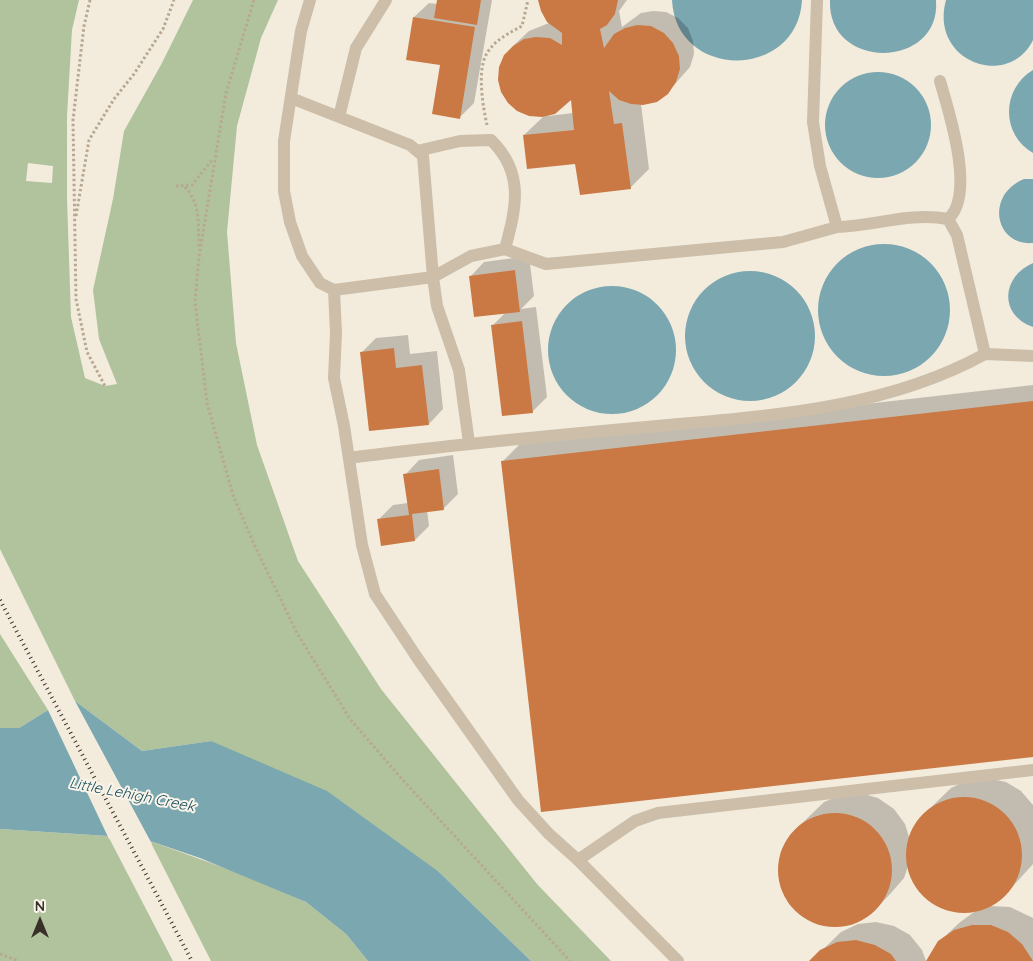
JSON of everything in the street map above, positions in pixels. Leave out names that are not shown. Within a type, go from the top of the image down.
[{"type":"lane","points":[[310,0],[301,31],[284,141],[284,191],[290,222],[302,256],[320,283],[334,290],[433,277],[471,256],[506,249],[546,264],[783,242],[837,227],[908,217],[948,219],[954,214],[960,199],[954,126],[940,82]]},
{"type":"lane","points":[[340,117],[356,48],[386,0]]},
{"type":"lane","points":[[817,0],[813,122],[820,166],[837,227]]},
{"type":"lane","points":[[290,98],[410,145],[423,156],[436,306],[459,370],[468,443]]},
{"type":"lane","points":[[417,151],[460,141],[491,140],[504,152],[514,179],[516,208],[506,249]]},
{"type":"lane","points":[[948,219],[957,235],[985,354]]},
{"type":"lane","points":[[334,290],[336,333],[334,378],[349,458],[362,545],[375,594],[418,660],[518,800],[549,834],[578,860],[678,961]]},
{"type":"lane","points":[[349,458],[468,443],[751,417],[835,406],[939,378],[985,354],[1033,356]]},
{"type":"lane","points":[[578,860],[634,821],[658,813],[1033,770]]},
{"type":"path","points":[[90,0],[84,26],[73,120],[76,299],[86,352],[105,386]]},
{"type":"path","points":[[75,224],[89,140],[114,99],[134,74],[163,28],[174,0]]},
{"type":"path","points":[[254,0],[233,65],[214,158],[199,257],[195,302],[207,403],[233,494],[252,542],[296,633],[350,719],[401,778],[570,961]]},
{"type":"path","points":[[491,140],[483,106],[482,78],[486,55],[500,39],[522,26],[528,0]]},
{"type":"path","points":[[176,186],[185,187],[198,180],[214,158]]},
{"type":"path","points":[[185,187],[195,199],[199,223],[199,257]]},
{"type":"path","points":[[0,954],[19,961]]},
{"type":"green space","points":[[0,0],[79,0],[72,30],[67,116],[67,199],[71,317],[85,378],[105,386],[117,384],[99,339],[93,290],[113,199],[124,131],[162,63],[193,0],[278,0],[261,38],[237,126],[227,232],[236,343],[257,445],[298,561],[381,689],[537,884],[611,961],[531,961],[439,872],[211,741],[142,751],[75,701],[0,549]],"holes":[[[28,163],[53,166],[52,183],[26,181]]]},
{"type":"green space","points":[[0,634],[48,710],[19,728],[0,728]]},
{"type":"green space","points":[[0,829],[108,836],[173,961],[0,961]]},
{"type":"green space","points":[[150,841],[244,875],[306,902],[346,934],[368,961],[211,961]]},
{"type":"water","points":[[672,0],[802,0],[795,26],[781,45],[760,57],[737,60],[714,57],[693,45],[679,27]]},
{"type":"water","points":[[830,0],[936,0],[933,23],[922,39],[904,49],[884,53],[864,50],[846,40],[834,24]]},
{"type":"water","points":[[946,0],[1033,0],[1033,40],[1022,55],[1007,64],[990,66],[974,62],[960,53],[949,39],[944,22]]},
{"type":"water","points":[[1033,70],[1033,153],[1022,145],[1015,135],[1010,124],[1009,112],[1010,100],[1015,88],[1022,78]]},
{"type":"water","points":[[878,72],[898,76],[915,88],[927,105],[931,125],[927,145],[915,162],[898,174],[878,178],[858,174],[841,162],[829,145],[825,125],[829,105],[841,88],[858,76]]},
{"type":"water","points":[[1024,179],[1033,179],[1033,243],[1020,242],[1010,237],[1003,228],[1000,218],[1000,207],[1004,196],[1012,186]]},
{"type":"water","points":[[884,244],[897,245],[909,249],[931,263],[945,285],[949,297],[949,323],[945,335],[931,357],[909,371],[897,375],[884,376],[871,375],[859,371],[837,357],[823,335],[819,323],[818,310],[819,297],[823,285],[837,263],[859,249],[871,245]]},
{"type":"water","points":[[1033,263],[1033,327],[1014,314],[1008,296],[1010,286],[1015,277],[1022,269]]},
{"type":"water","points":[[750,271],[763,272],[775,276],[796,290],[810,311],[814,323],[814,349],[810,361],[796,382],[775,396],[763,400],[750,401],[737,400],[725,396],[704,382],[690,361],[686,349],[685,336],[686,323],[690,311],[704,290],[725,276],[737,272]]},
{"type":"water","points":[[612,286],[625,287],[637,291],[657,305],[671,325],[675,337],[675,363],[671,375],[657,395],[637,409],[625,413],[612,414],[599,413],[587,409],[567,395],[553,375],[549,363],[548,350],[549,337],[553,325],[567,305],[587,291],[599,287]]},
{"type":"water","name":"Little Lehigh Creek","points":[[75,701],[142,751],[211,741],[327,791],[439,872],[531,961],[368,961],[346,934],[306,902],[200,858],[150,841],[108,836],[0,829],[0,728],[19,728],[48,710]]},
{"type":"pier","points":[[69,700],[75,701],[152,844],[109,839],[47,708]]},
{"type":"building","points":[[437,0],[481,0],[477,25],[434,18]]},
{"type":"building","points":[[538,0],[618,0],[615,14],[607,25],[600,29],[604,48],[614,34],[625,28],[637,25],[651,26],[664,33],[673,43],[679,56],[680,69],[676,82],[668,94],[657,102],[643,105],[619,100],[609,91],[614,124],[622,123],[631,189],[580,195],[575,164],[527,169],[523,135],[574,130],[571,100],[555,114],[542,117],[529,116],[517,111],[508,103],[501,92],[498,80],[499,67],[504,55],[513,46],[524,39],[536,37],[550,38],[562,45],[562,33],[547,22]]},
{"type":"building","points":[[413,17],[475,27],[460,119],[432,114],[440,65],[406,60]]},
{"type":"building","points":[[515,270],[520,312],[474,317],[469,276]]},
{"type":"building","points":[[522,321],[533,413],[502,416],[491,325]]},
{"type":"building","points":[[394,348],[396,368],[422,365],[429,425],[369,431],[360,352]]},
{"type":"building","points":[[1033,401],[1033,757],[541,812],[501,461]]},
{"type":"building","points":[[439,469],[444,510],[412,514],[415,541],[381,546],[377,519],[409,515],[403,474]]},
{"type":"building","points":[[964,797],[986,801],[1005,814],[1018,833],[1022,855],[1018,877],[1005,896],[986,909],[964,913],[942,909],[923,896],[910,877],[906,855],[910,833],[923,814],[942,801]]},
{"type":"building","points":[[835,813],[857,817],[876,829],[888,848],[892,870],[888,892],[876,911],[857,923],[835,927],[813,923],[794,911],[782,892],[778,870],[782,848],[794,829],[813,817]]},
{"type":"building","points":[[972,925],[991,925],[1008,932],[1022,944],[1033,961],[926,961],[938,941],[954,930]]},
{"type":"building","points":[[856,940],[875,945],[891,954],[896,961],[809,961],[820,950],[837,942]]},
{"type":"railway","points":[[0,600],[192,961]]}]
